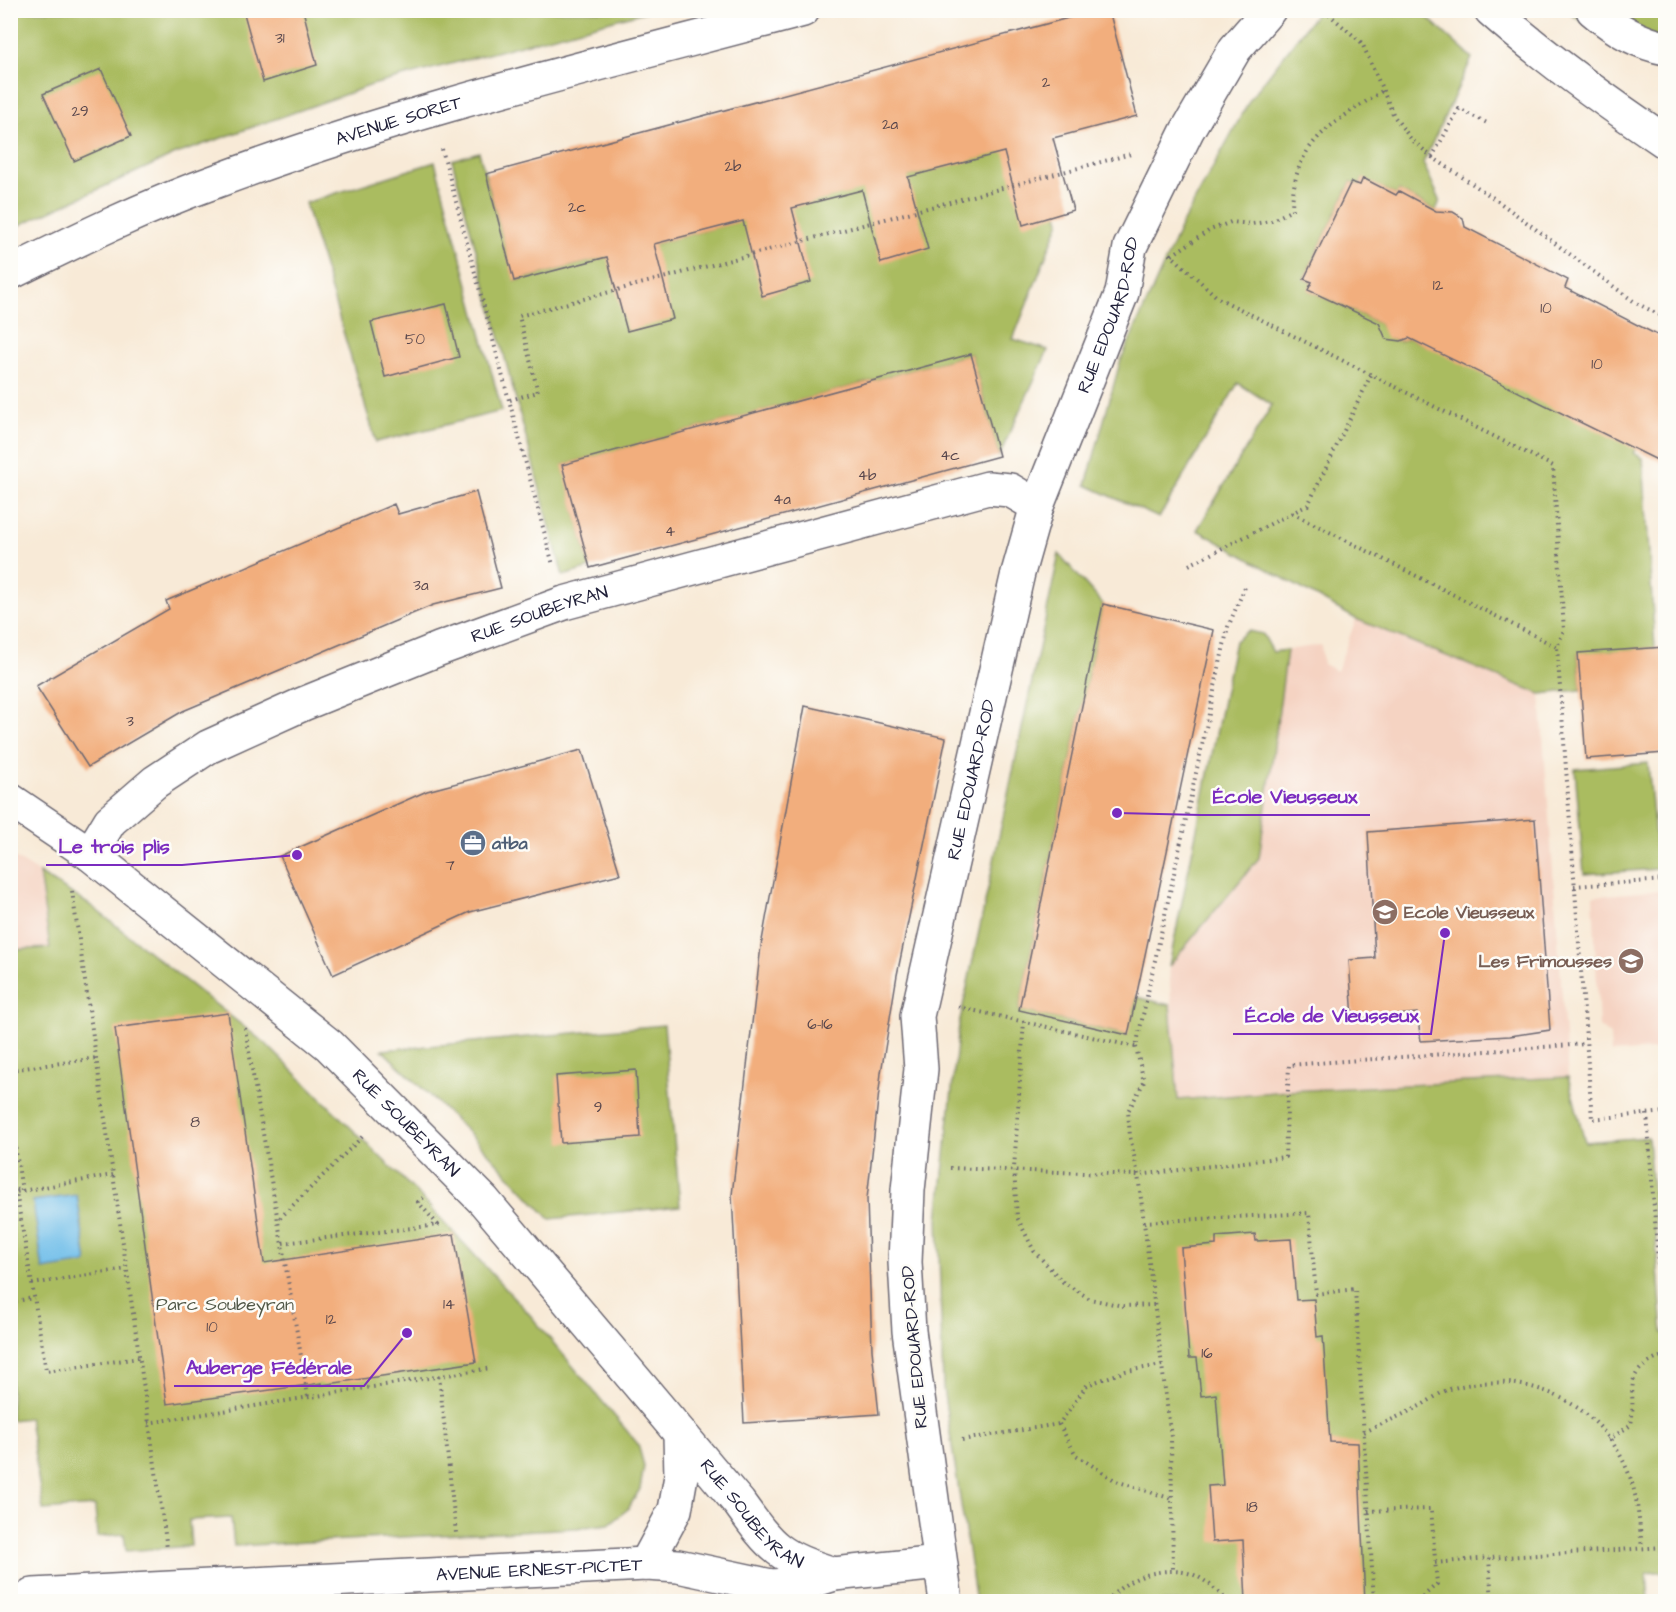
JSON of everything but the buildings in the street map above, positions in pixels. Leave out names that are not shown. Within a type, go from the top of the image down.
[{"type":"street","name":"AVENUE SORET","points":[[10,273],[103,228],[213,182],[415,114],[802,10]]},
{"type":"street","name":"RUE EDOUARD-ROD","points":[[946,1602],[909,1331],[905,1262],[908,1190],[921,1069],[917,1016],[1016,584],[1037,506],[1122,293],[1130,247],[1187,131],[1235,49],[1269,10]]},
{"type":"street","points":[[1491,10],[1525,40],[1591,91],[1665,142]]},
{"type":"street","points":[[1593,10],[1614,27],[1651,46],[1665,48]]},
{"type":"street","name":"RUE SOUBEYRAN","points":[[77,845],[110,821],[155,782],[208,747],[397,666],[564,603],[988,488],[1010,490],[1037,506]]},
{"type":"street","name":"RUE SOUBEYRAN","points":[[10,800],[77,845],[329,1045],[484,1202],[739,1503],[767,1542],[795,1562],[834,1574]]},
{"type":"street","name":"RUE SOUBEYRAN","points":[[646,1564],[675,1510],[681,1476],[680,1435]]},
{"type":"street","name":"AVENUE ERNEST-PICTET","points":[[23,1602],[33,1595],[134,1596],[646,1564],[678,1566],[771,1586],[803,1584],[834,1574],[939,1563]]},
{"type":"path","points":[[1324,10],[1362,44],[1394,116],[1411,139],[1432,157],[1495,199],[1636,303],[1665,318]]},
{"type":"path","points":[[1172,255],[1210,230],[1231,222],[1252,224],[1271,221],[1292,210],[1297,168],[1309,146],[1324,130],[1382,92]]},
{"type":"path","points":[[1432,157],[1459,109],[1487,123]]},
{"type":"path","points":[[441,146],[564,603]]},
{"type":"path","points":[[510,400],[538,392],[519,316],[1135,153]]},
{"type":"path","points":[[1166,249],[1218,298],[1553,466],[1564,630],[1557,647],[1592,1119],[1665,1112]]},
{"type":"path","points":[[1189,565],[1308,505],[1371,375]]},
{"type":"path","points":[[1292,513],[1557,647]]},
{"type":"path","points":[[1173,1571],[1172,1437],[1128,1111],[1144,1082],[1137,1047],[1228,627],[1245,587]]},
{"type":"path","points":[[77,845],[97,1058],[148,1423],[169,1554]]},
{"type":"path","points":[[1574,886],[1665,880]]},
{"type":"path","points":[[954,1006],[1137,1047]]},
{"type":"path","points":[[1024,1021],[1014,1170],[1017,1217],[1034,1251],[1063,1282],[1090,1299],[1124,1306],[1155,1305]]},
{"type":"path","points":[[248,1044],[308,1397]]},
{"type":"path","points":[[948,1168],[1138,1175],[1285,1157],[1289,1065],[1586,1044]]},
{"type":"path","points":[[10,1070],[97,1058]]},
{"type":"path","points":[[10,1112],[22,1191]]},
{"type":"path","points":[[1608,1440],[1631,1425],[1630,1387],[1637,1372],[1665,1355],[1647,1113]]},
{"type":"path","points":[[279,1218],[366,1133]]},
{"type":"path","points":[[113,1175],[16,1191],[46,1371],[139,1358]]},
{"type":"path","points":[[10,1188],[22,1191]]},
{"type":"path","points":[[283,1243],[438,1226],[418,1202]]},
{"type":"path","points":[[1144,1222],[1309,1213],[1316,1294],[1355,1289],[1374,1602]]},
{"type":"path","points":[[32,1284],[126,1269]]},
{"type":"path","points":[[10,1302],[34,1298]]},
{"type":"path","points":[[958,1441],[1059,1424],[1087,1385],[1126,1371],[1162,1365]]},
{"type":"path","points":[[148,1423],[491,1368]]},
{"type":"path","points":[[439,1376],[457,1541]]},
{"type":"path","points":[[1364,1432],[1449,1390],[1494,1381],[1536,1387],[1564,1397],[1600,1428],[1626,1466],[1633,1487],[1642,1548]]},
{"type":"path","points":[[1059,1424],[1076,1455],[1116,1481],[1172,1499]]},
{"type":"path","points":[[1368,1511],[1431,1509],[1437,1584],[1417,1602]]},
{"type":"path","points":[[1435,1563],[1665,1547]]},
{"type":"path","points":[[1489,1558],[1492,1602]]},
{"type":"path","points":[[1108,1602],[1113,1593],[1142,1576],[1173,1571],[1199,1577],[1229,1602]]},
{"type":"shaded area","name":"Ecole Vieusseux","points":[[1356,619],[1540,694],[1568,1077],[1288,1091],[1177,1100],[1169,966],[1259,857],[1287,650],[1321,645],[1323,664],[1337,671]]},
{"type":"shaded area","points":[[10,855],[39,873],[50,948],[11,950]]},
{"type":"shaded area","name":"Les Frimousses","points":[[1665,890],[1665,1049],[1611,1053],[1610,1035],[1599,1027],[1593,896]]},
{"type":"green space","points":[[10,11],[648,11],[372,85],[176,154],[11,229]]},
{"type":"green space","points":[[1318,11],[1420,11],[1472,58],[1423,163],[1440,200],[1436,211],[1399,191],[1396,195],[1363,179],[1360,185],[1351,182],[1304,279],[1312,282],[1309,290],[1379,323],[1389,339],[1401,341],[1409,338],[1640,441],[1633,453],[1643,458],[1655,648],[1578,654],[1581,690],[1540,694],[1356,619],[1197,530],[1272,405],[1238,383],[1159,518],[1086,485],[1120,362],[1181,226],[1251,98]]},
{"type":"green space","points":[[1566,11],[1665,11],[1665,75]]},
{"type":"green space","points":[[1038,142],[1060,221],[1013,339],[1048,350],[999,456],[971,354],[563,465],[590,568],[563,576],[452,160],[479,152],[515,281]]},
{"type":"green space","points":[[435,162],[502,411],[376,442],[305,203]]},
{"type":"green space","points":[[1059,554],[1103,604],[1019,1010],[1127,1035],[1136,997],[1170,1005],[1178,1100],[1288,1091],[1568,1077],[1585,1142],[1648,1137],[1663,1333],[1666,1333],[1665,1571],[1647,1573],[1649,1602],[976,1602],[943,1388],[938,1219],[959,1025]]},
{"type":"green space","points":[[1248,631],[1263,634],[1273,652],[1287,650],[1259,858],[1169,966],[1235,641]]},
{"type":"green space","points":[[1648,763],[1658,869],[1584,874],[1575,769]]},
{"type":"green space","name":"Parc Soubeyran","points":[[39,873],[90,905],[267,1045],[418,1194],[530,1315],[638,1444],[644,1466],[640,1489],[628,1509],[609,1524],[576,1528],[234,1546],[231,1518],[189,1520],[191,1546],[126,1551],[124,1534],[97,1537],[95,1506],[43,1510],[29,1418],[11,1420],[10,950],[50,948]]},
{"type":"green space","points":[[664,1025],[680,1206],[550,1219],[469,1133],[382,1050]]},
{"type":"water","points":[[77,1195],[87,1263],[43,1270],[33,1201]]},
{"type":"place","name":"École Vieusseux","points":[[1117,813]]},
{"type":"place","name":"atba","points":[[473,843]]},
{"type":"place","name":"Le trois plis","points":[[297,855]]},
{"type":"place","name":"Ecole Vieusseux","points":[[1385,912]]},
{"type":"place","name":"École de Vieusseux","points":[[1445,933]]},
{"type":"place","name":"Les Frimousses","points":[[1631,961]]},
{"type":"place","name":"Auberge Fédérale","points":[[407,1333]]}]
